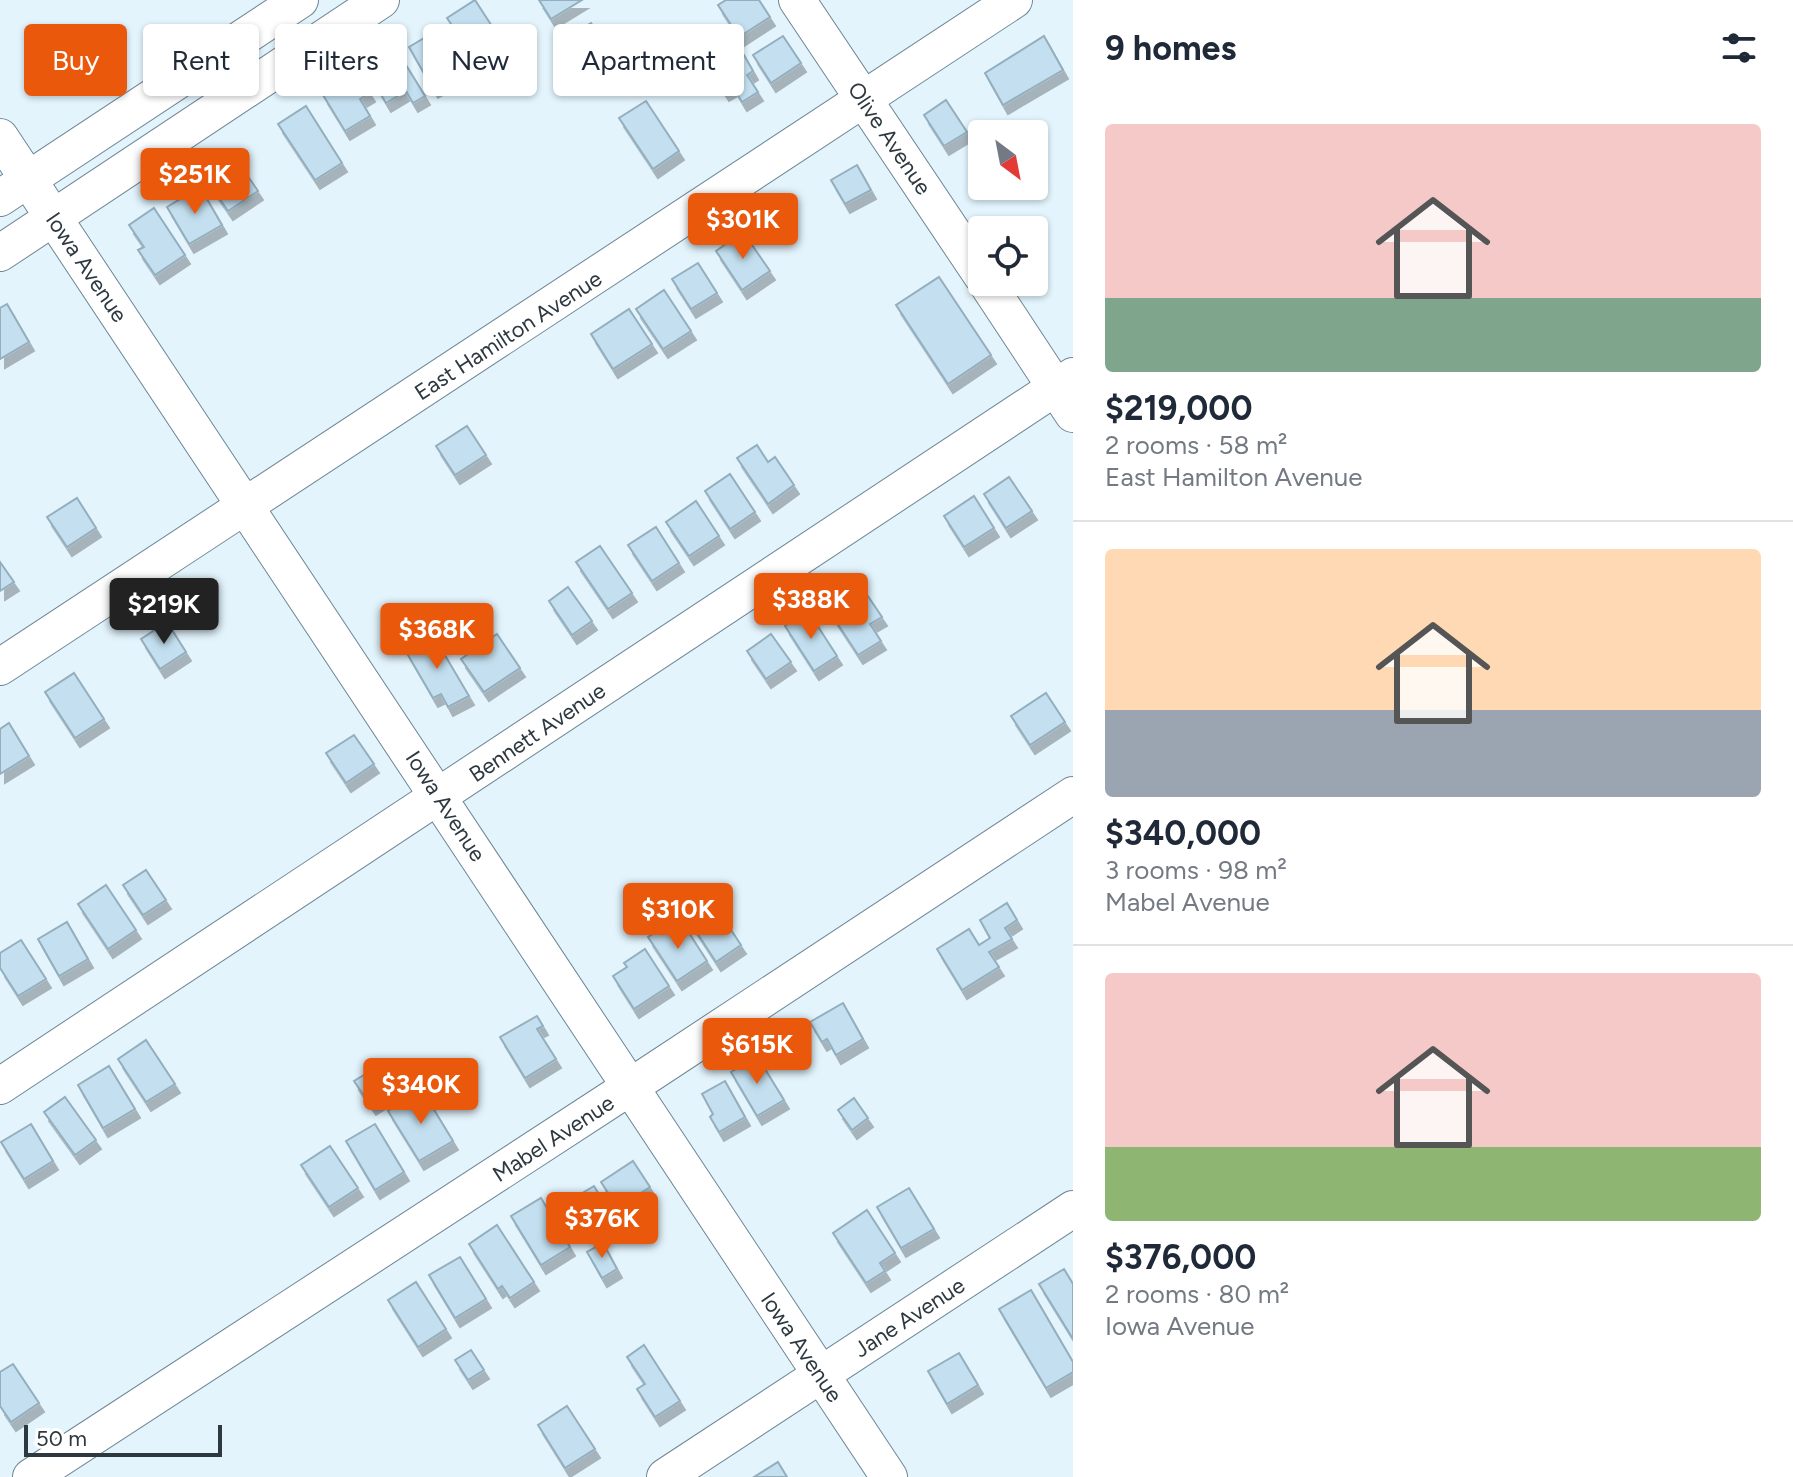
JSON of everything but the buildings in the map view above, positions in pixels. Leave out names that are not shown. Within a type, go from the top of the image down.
[{"type":"street","points":[[14,188],[300,0]]},
{"type":"street","name":"Olive Avenue","points":[[797,0],[968,255]]},
{"type":"street","name":"East Hamilton Avenue","points":[[0,667],[1014,0]]},
{"type":"street","points":[[0,253],[369,3]]},
{"type":"street","name":"Iowa Avenue","points":[[0,137],[14,188],[54,217],[889,1477]]},
{"type":"street","points":[[996,296],[1067,393]]},
{"type":"street","name":"Bennett Avenue","points":[[0,1086],[439,797],[1067,393]]},
{"type":"street","name":"Mabel Avenue","points":[[31,1477],[1073,795]]},
{"type":"street","name":"Jane Avenue","points":[[665,1477],[1073,1209]]}]
